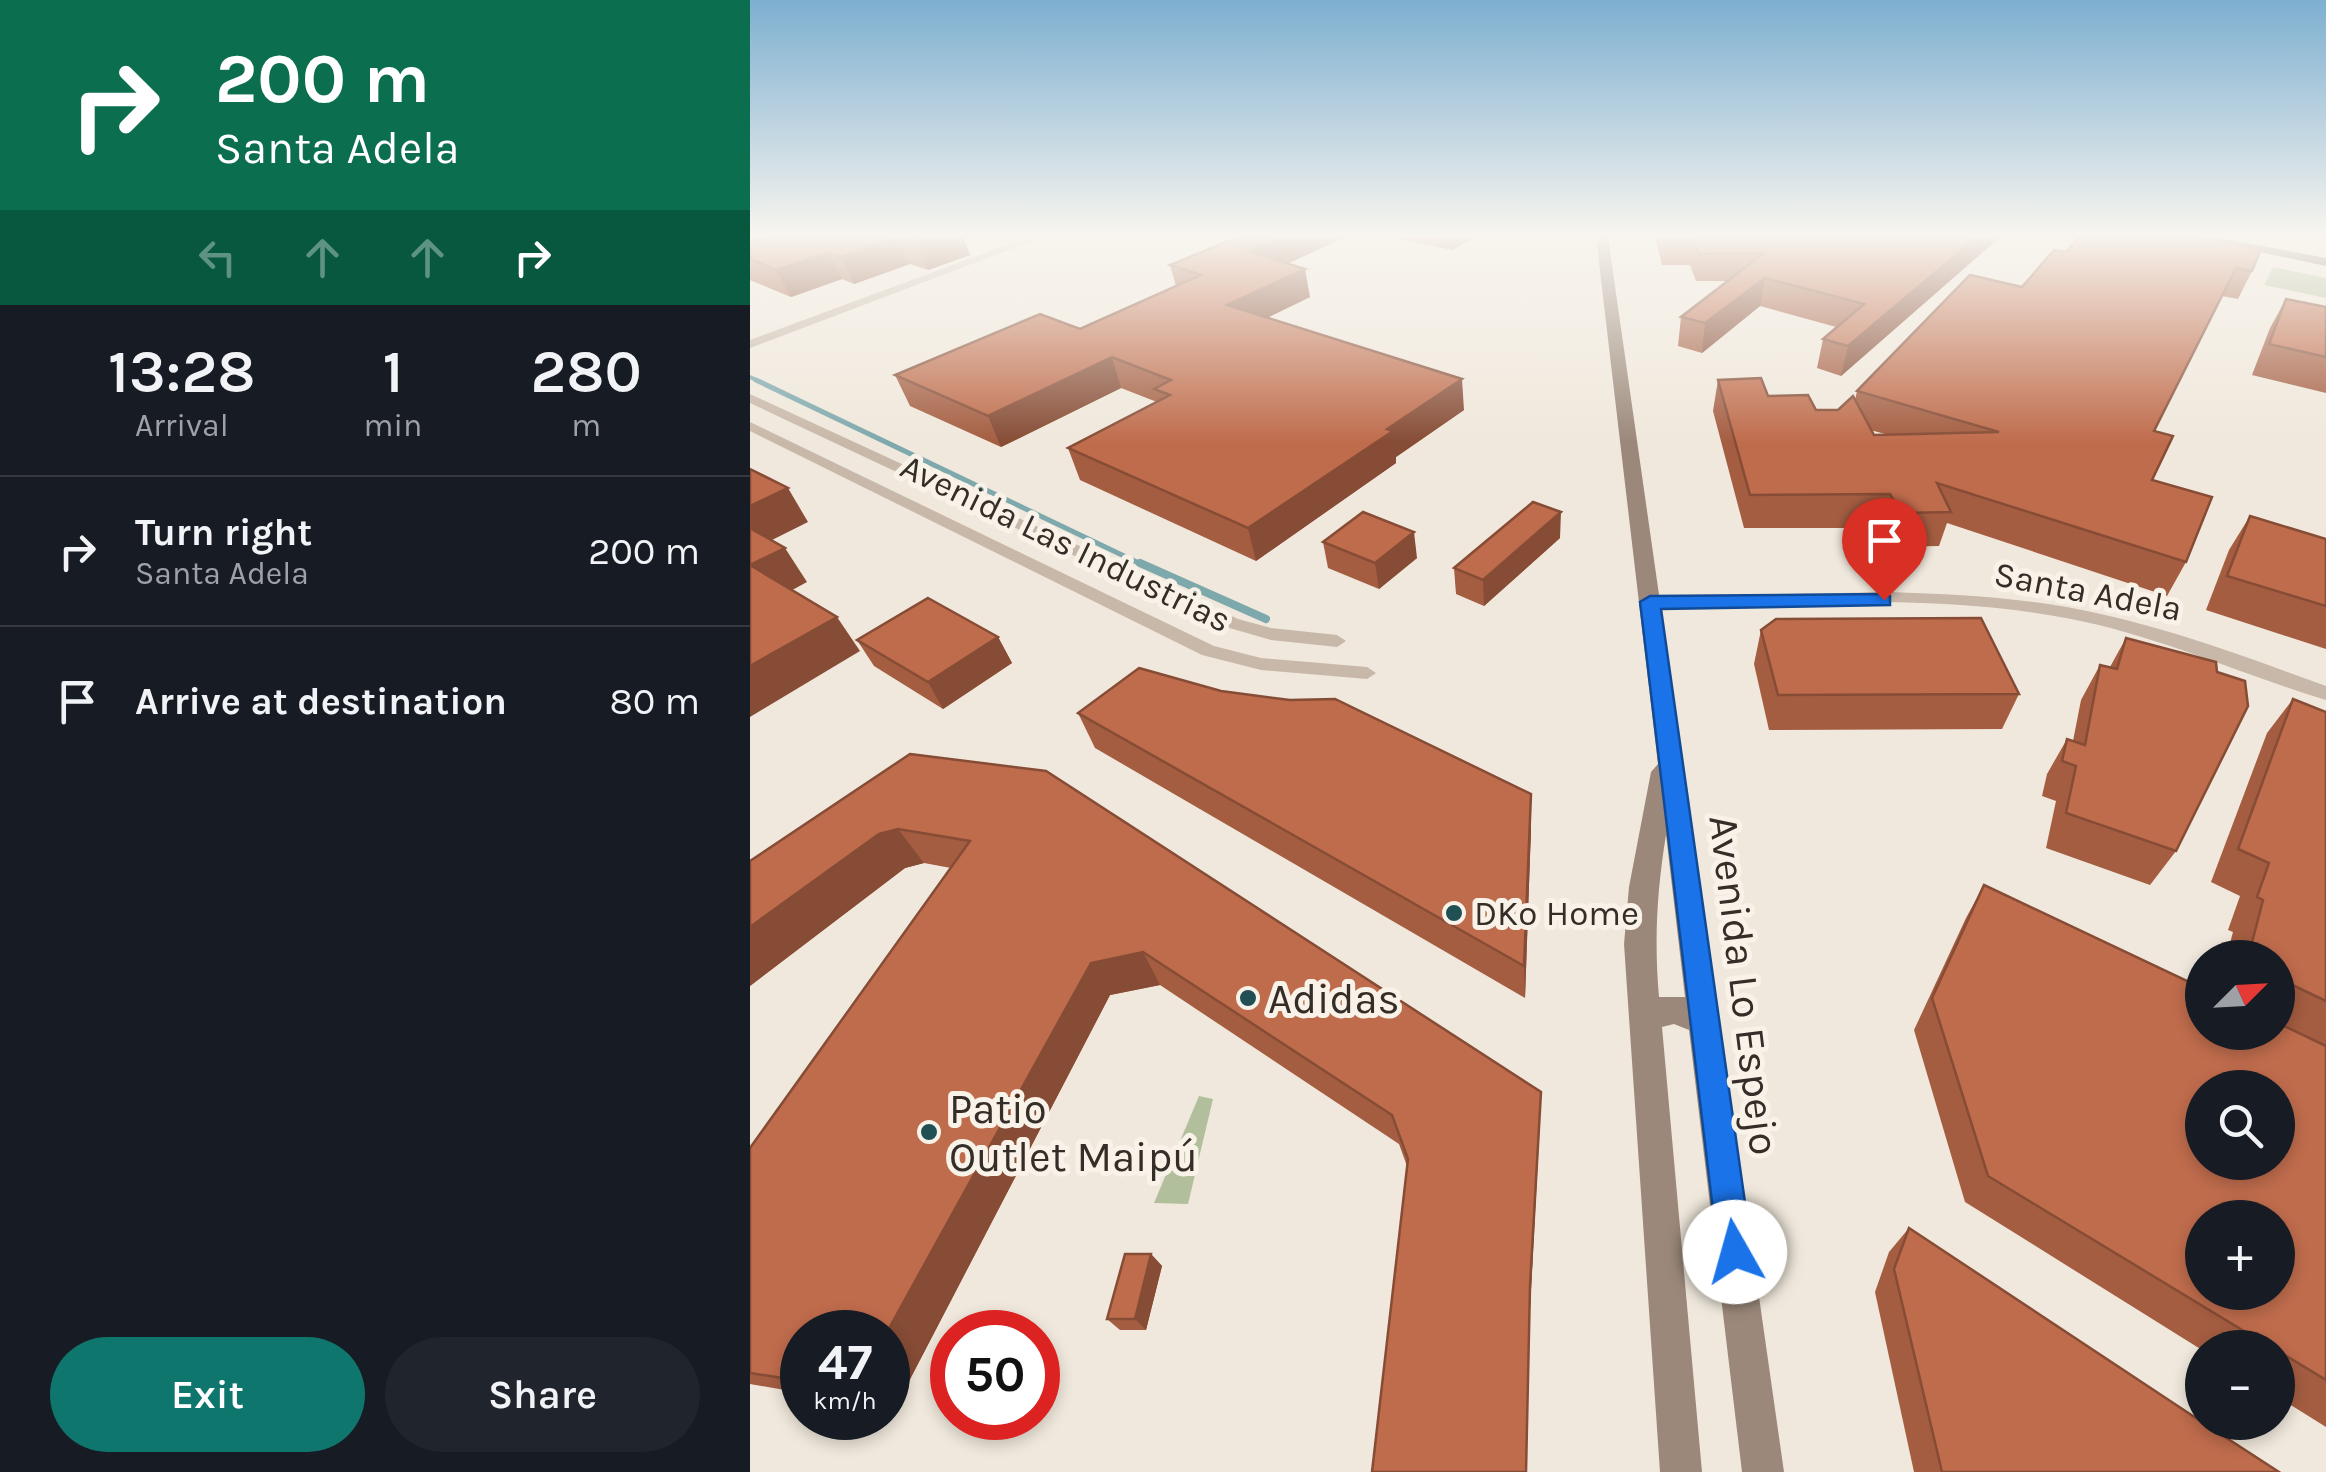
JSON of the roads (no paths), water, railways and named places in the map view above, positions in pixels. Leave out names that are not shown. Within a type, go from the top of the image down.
[{"type":"main road","name":"Avenida Lo Espejo","points":[[1611,306],[1763,1472]]},
{"type":"main road","name":"Avenida Lo Espejo","points":[[1668,747],[1640,911],[1645,1021],[1682,1472]]},
{"type":"main road","points":[[1645,1021],[1664,1009],[1675,1008],[1704,1022]]},
{"type":"street","points":[[750,344],[853,306]]},
{"type":"street","name":"Avenida Las Industrias","points":[[750,398],[1232,624],[1292,638],[1337,641]]},
{"type":"street","name":"Avenida Las Industrias","points":[[750,426],[1208,651],[1279,665],[1367,673]]},
{"type":"street","points":[[1064,582],[1086,574],[1096,561]]},
{"type":"street","name":"Santa Adela","points":[[1650,602],[1942,600],[2035,607],[2171,638],[2326,693]]},
{"type":"street","points":[[1279,665],[1292,652],[1292,638]]},
{"type":"waterway","points":[[750,377],[761,382]]},
{"type":"waterway","points":[[756,380],[1145,566]]},
{"type":"waterway","points":[[1140,563],[1266,619]]},
{"type":"place","name":"DKo Home","points":[[1454,913]]},
{"type":"place","name":"Adidas","points":[[1248,998]]},
{"type":"place","name":"Patio Outlet Maipú","points":[[929,1132]]}]
